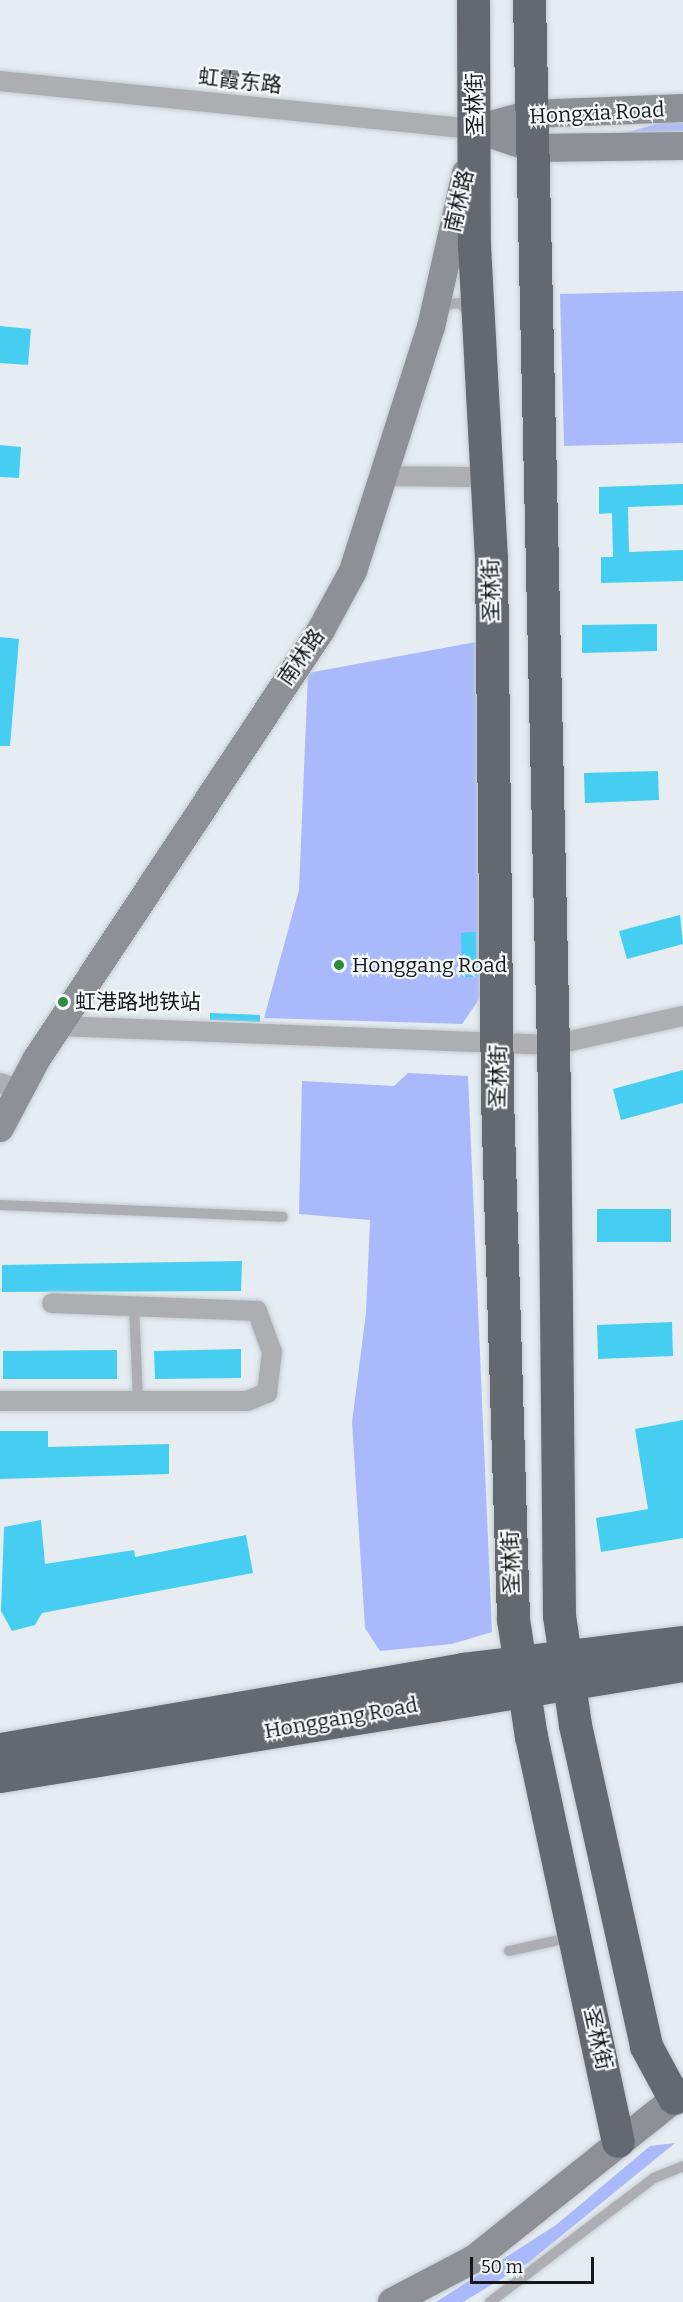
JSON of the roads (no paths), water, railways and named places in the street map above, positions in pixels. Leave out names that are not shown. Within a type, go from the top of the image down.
[{"type":"highway","name":"圣林街","points":[[473,0],[476,129],[476,326],[486,477],[513,1607],[522,1675],[618,2141]]},
{"type":"highway","points":[[529,0],[553,1045],[559,1615],[567,1669],[646,2046],[678,2095]]},
{"type":"highway","name":"Honggang Road","points":[[0,1749],[567,1669],[683,1642]]},
{"type":"highway","name":"Honggang Road","points":[[567,1669],[683,1665]]},
{"type":"highway","name":"Honggang Road","points":[[0,1776],[522,1675]]},
{"type":"street","name":"虹霞东路","points":[[0,81],[476,129]]},
{"type":"street","name":"Hongxia Road","points":[[476,129],[531,114],[683,108]]},
{"type":"street","name":"Hongxia Road","points":[[476,129],[532,148],[683,146]]},
{"type":"street","name":"南林路","points":[[0,1128],[10,1087],[58,1026],[321,630],[353,571],[431,327],[476,129]]},
{"type":"street","points":[[385,476],[486,477]]},
{"type":"street","points":[[58,1026],[499,1045],[553,1045],[683,1016]]},
{"type":"street","points":[[0,1401],[248,1401],[267,1393],[272,1352],[257,1311],[246,1307],[52,1303]]},
{"type":"street","points":[[392,2302],[474,2259],[678,2095]]},
{"type":"lane","points":[[431,327],[448,304],[460,303],[476,326]]},
{"type":"lane","points":[[0,1205],[283,1217]]},
{"type":"lane","points":[[134,1305],[138,1401]]},
{"type":"lane","points":[[509,1951],[575,1936]]},
{"type":"lane","points":[[490,2302],[654,2178],[683,2166]]},
{"type":"place","name":"Honggang Road","points":[[339,965]]},
{"type":"place","name":"虹港路地铁站","points":[[63,1002]]}]
